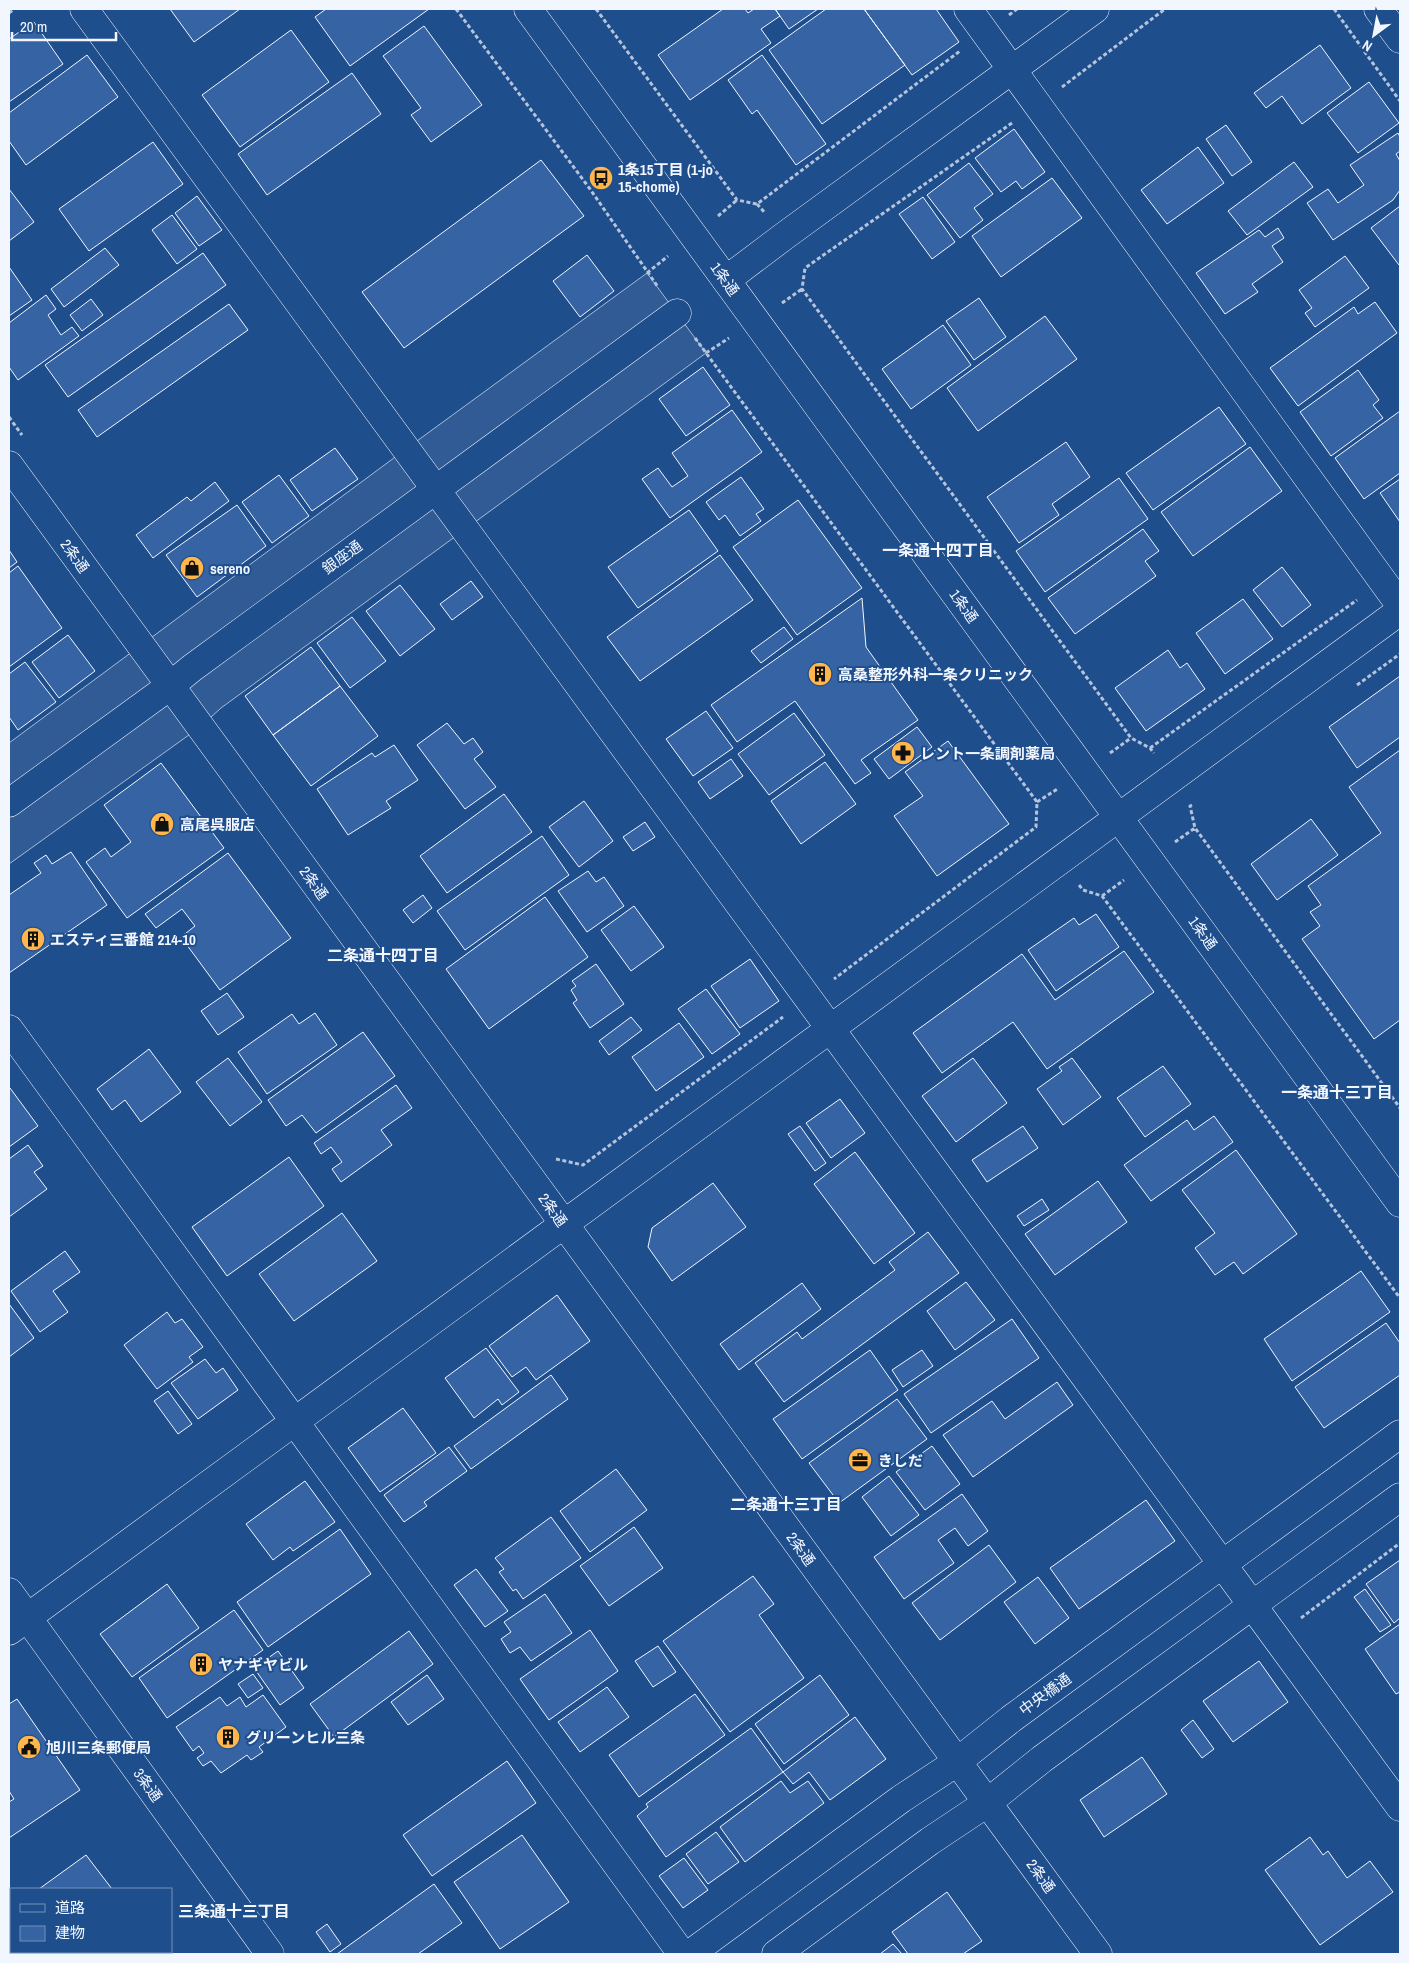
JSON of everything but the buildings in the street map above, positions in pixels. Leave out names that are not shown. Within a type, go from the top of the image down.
[{"type":"street","points":[[84,9],[1400,1807]]},
{"type":"street","name":"1条通","points":[[528,9],[1400,1203]]},
{"type":"street","points":[[968,9],[1400,605]]},
{"type":"street","points":[[726,280],[783,236],[1095,9]]},
{"type":"street","points":[[1378,9],[1400,40]]},
{"type":"street","name":"銀座通","points":[[9,803],[677,313]]},
{"type":"street","name":"2条通","points":[[9,466],[1098,1954]]},
{"type":"street","points":[[18,1624],[295,1423],[1400,611]]},
{"type":"street","points":[[9,1028],[682,1954]]},
{"type":"street","name":"中央橋通","points":[[690,1954],[902,1799],[957,1762],[1011,1719],[1400,1434]]},
{"type":"street","points":[[776,1954],[930,1841],[987,1803],[1042,1759],[1400,1497]]},
{"type":"street","name":"3条通","points":[[9,1592],[18,1624],[270,1954]]},
{"type":"path","points":[[9,12],[14,9]]},
{"type":"path","points":[[596,9],[737,200],[757,204],[1017,9]]},
{"type":"path","points":[[1165,9],[1038,104],[805,268],[802,289],[1131,738],[1150,748],[1383,581]]},
{"type":"path","points":[[1334,9],[1400,101]]},
{"type":"path","points":[[1352,689],[1400,654]]},
{"type":"path","points":[[1198,800],[1190,806],[1195,828],[1400,1108]]},
{"type":"path","points":[[1061,860],[1083,890],[1102,896],[1400,1298]]},
{"type":"path","points":[[1276,1636],[1400,1543]]},
{"type":"shaded area","points":[[647,273],[706,353],[221,708],[200,727],[9,864],[9,743]]},
{"type":"place","name":"1条15丁目 (1-jo 15-chome)","points":[[601,178]]},
{"type":"place","name":"sereno","points":[[192,568]]},
{"type":"place","name":"高桑整形外科一条クリニック","points":[[820,674]]},
{"type":"place","name":"レント一条調剤薬局","points":[[903,753]]},
{"type":"place","name":"高尾呉服店","points":[[162,824]]},
{"type":"place","name":"エスティ三番館 214-10","points":[[33,939]]},
{"type":"place","name":"きしだ","points":[[860,1460]]},
{"type":"place","name":"ヤナギヤビル","points":[[201,1664]]},
{"type":"place","name":"グリーンヒル三条","points":[[228,1737]]},
{"type":"place","name":"旭川三条郵便局","points":[[29,1747]]},
{"type":"district","name":"一条通十四丁目","points":[[938,550]]},
{"type":"district","name":"二条通十四丁目","points":[[383,955]]},
{"type":"district","name":"一条通十三丁目","points":[[1337,1092]]},
{"type":"district","name":"二条通十三丁目","points":[[786,1504]]},
{"type":"district","name":"三条通十三丁目","points":[[234,1911]]}]
